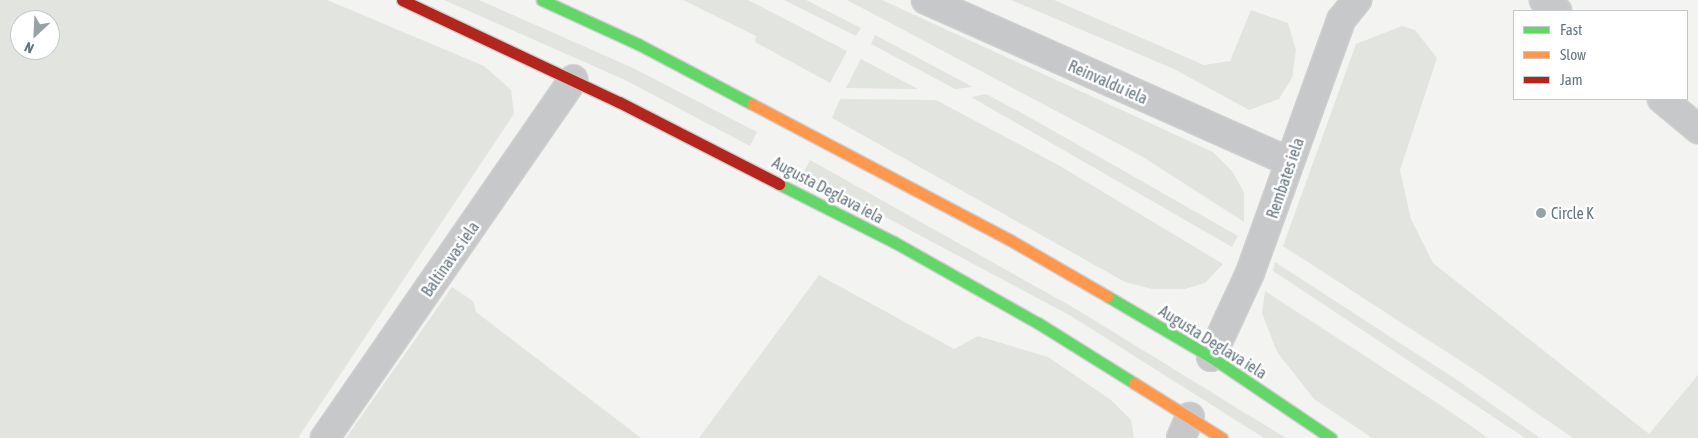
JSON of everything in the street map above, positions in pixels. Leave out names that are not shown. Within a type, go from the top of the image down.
[{"type":"main road","name":"Augusta Deglava iela","points":[[402,0],[573,80],[894,242],[1038,323],[1186,427],[1222,438]]},
{"type":"main road","name":"Augusta Deglava iela","points":[[542,0],[638,44],[828,142],[1010,240],[1211,357],[1331,438]]},
{"type":"street","name":"Reinvaldu iela","points":[[926,0],[1290,162]]},
{"type":"street","name":"Rembates iela","points":[[1211,357],[1250,273],[1341,20],[1357,0]]},
{"type":"street","points":[[1544,0],[1556,10]]},
{"type":"street","name":"Baltinavas iela","points":[[325,438],[573,80]]},
{"type":"street","points":[[1663,100],[1698,129]]},
{"type":"shaded area","points":[[0,0],[327,0],[484,66],[511,90],[514,114],[298,438],[0,438]]},
{"type":"shaded area","points":[[444,0],[479,0],[633,68],[757,132],[750,146],[625,80]]},
{"type":"shaded area","points":[[683,0],[748,0],[847,51],[830,83],[755,42],[756,36]]},
{"type":"shaded area","points":[[784,0],[806,0],[861,28],[856,36]]},
{"type":"shaded area","points":[[847,0],[882,0],[1213,152],[1232,171],[1244,192],[1244,222],[1143,157]]},
{"type":"shaded area","points":[[1011,0],[1054,0],[1204,65],[1230,61],[1251,10],[1288,23],[1296,50],[1292,78],[1279,99],[1249,110],[1174,69]]},
{"type":"shaded area","points":[[1402,26],[1415,30],[1437,58],[1400,170],[1411,219],[1433,263],[1649,434],[1698,375],[1698,438],[1573,438],[1476,371],[1283,246],[1356,44]]},
{"type":"shaded area","points":[[875,35],[973,87],[955,89],[871,44]]},
{"type":"shaded area","points":[[861,59],[918,89],[846,88]]},
{"type":"shaded area","points":[[986,94],[1238,236],[1232,247],[971,97]]},
{"type":"shaded area","points":[[840,99],[936,100],[1060,166],[1223,264],[1205,283],[1185,289],[1152,289],[1125,282],[832,118]]},
{"type":"shaded area","points":[[810,160],[1076,309],[1286,438],[1264,438],[1071,316],[803,173]]},
{"type":"shaded area","points":[[1275,262],[1457,380],[1540,438],[1525,438],[1273,271]]},
{"type":"shaded area","points":[[819,275],[954,349],[978,336],[1048,357],[1111,400],[1131,420],[1134,438],[699,438]]},
{"type":"shaded area","points":[[452,287],[473,301],[476,312],[641,438],[346,438]]},
{"type":"shaded area","points":[[1265,291],[1488,438],[1372,438],[1314,399],[1277,352],[1262,313]]},
{"type":"traffic: fast","points":[[542,0],[638,44],[752,104]]},
{"type":"traffic: fast","points":[[779,184],[894,242],[1038,323],[1134,383]]},
{"type":"traffic: fast","points":[[1107,296],[1211,357],[1331,438]]},
{"type":"traffic: slow","points":[[752,104],[1010,240],[1107,296]]},
{"type":"traffic: slow","points":[[1134,383],[1222,438]]},
{"type":"traffic: jam","points":[[402,0],[619,102],[779,184]]},
{"type":"place","name":"Circle K","points":[[1541,213]]}]
